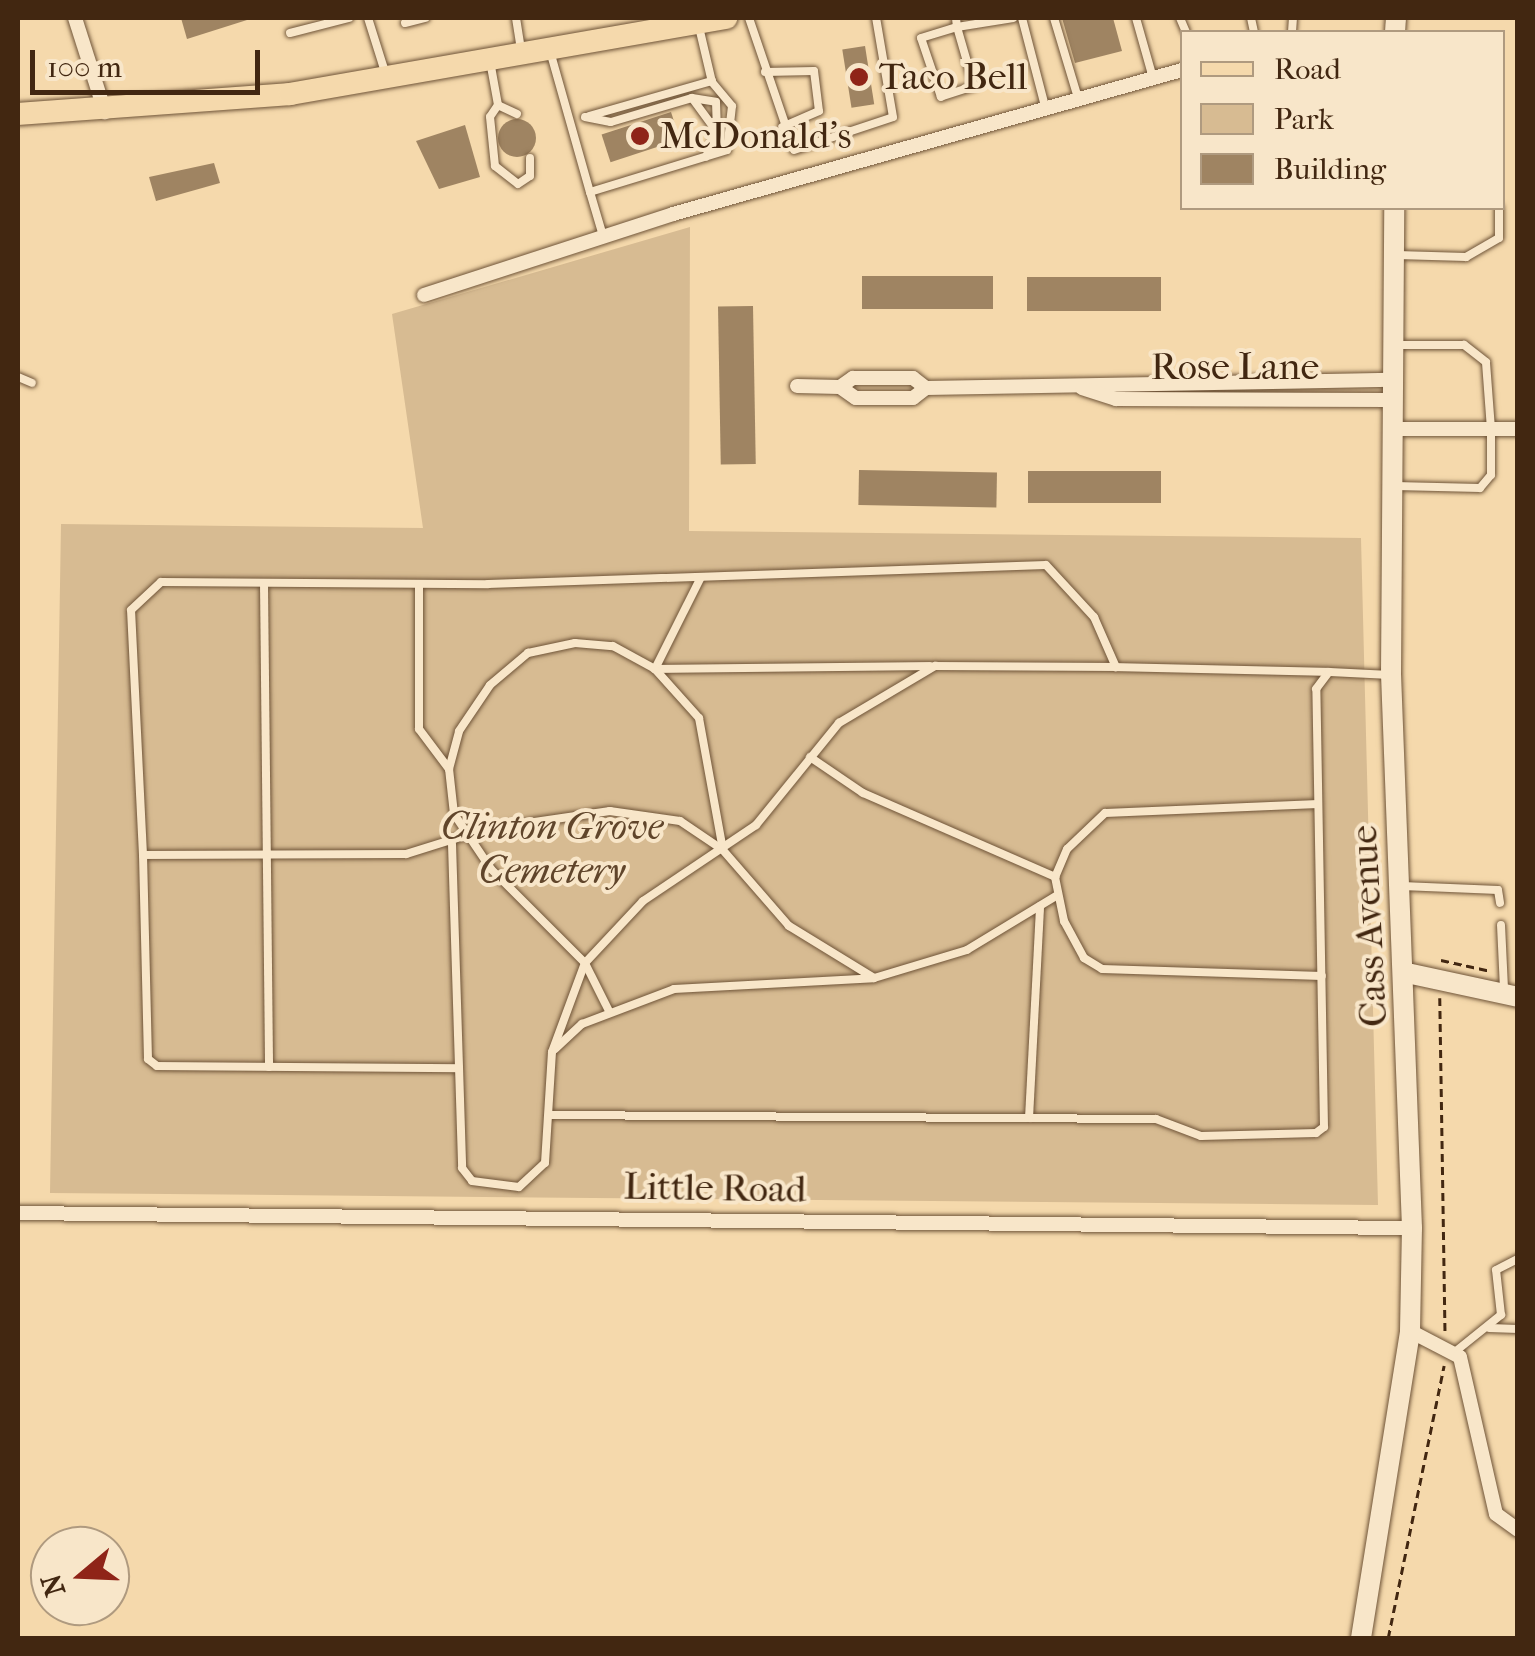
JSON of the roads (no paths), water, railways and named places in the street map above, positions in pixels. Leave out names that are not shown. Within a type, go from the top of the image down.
[{"type":"main road","points":[[18,114],[105,112],[387,79],[712,20]]},
{"type":"main road","name":"Cass Avenue","points":[[1361,1638],[1410,1331],[1407,973],[1391,675],[1394,210]]},
{"type":"main road","points":[[1407,973],[1508,988]]},
{"type":"street","points":[[76,18],[105,112]]},
{"type":"street","points":[[424,295],[603,237],[1045,106],[1180,71]]},
{"type":"street","name":"Rose Lane","points":[[796,386],[840,387],[854,378],[913,378],[926,388],[1081,388],[1116,400],[1391,390]]},
{"type":"street","points":[[1391,429],[1518,430]]},
{"type":"street","name":"Little Road","points":[[18,1214],[1412,1228]]},
{"type":"street","points":[[1410,1331],[1456,1351],[1496,1514],[1518,1530]]},
{"type":"lane","points":[[290,32],[349,18]]},
{"type":"lane","points":[[368,18],[387,79]]},
{"type":"lane","points":[[404,23],[426,18]]},
{"type":"lane","points":[[516,18],[522,56]]},
{"type":"lane","points":[[749,18],[782,127],[794,150],[893,116],[876,18]]},
{"type":"lane","points":[[956,22],[974,86],[941,97],[921,38],[956,22],[1012,18]]},
{"type":"lane","points":[[1022,18],[1045,106]]},
{"type":"lane","points":[[1054,18],[1078,98]]},
{"type":"lane","points":[[1136,18],[1153,78]]},
{"type":"lane","points":[[590,192],[727,150],[735,122],[712,81],[712,20]]},
{"type":"lane","points":[[550,50],[603,237]]},
{"type":"lane","points":[[490,61],[498,105],[488,133],[504,182],[530,176],[530,158]]},
{"type":"lane","points":[[765,72],[814,71],[820,111],[782,127]]},
{"type":"lane","points":[[570,122],[712,81]]},
{"type":"lane","points":[[585,118],[611,122],[692,98],[716,102],[717,132],[706,156]]},
{"type":"lane","points":[[692,98],[717,132]]},
{"type":"lane","points":[[498,105],[518,114]]},
{"type":"lane","points":[[1393,254],[1466,257],[1499,238],[1499,210]]},
{"type":"lane","points":[[1391,486],[1480,488],[1491,476],[1486,362],[1464,345],[1393,344]]},
{"type":"lane","points":[[18,377],[32,382]]},
{"type":"lane","points":[[459,1068],[158,1066],[148,1058],[131,610],[161,582],[419,584],[700,579],[1046,564],[1094,617],[1116,667]]},
{"type":"lane","points":[[655,669],[700,579]]},
{"type":"lane","points":[[264,583],[270,1067]]},
{"type":"lane","points":[[419,584],[419,729],[449,769],[465,838],[585,963],[609,1011]]},
{"type":"lane","points":[[449,769],[459,731],[490,685],[528,653],[613,646],[655,669],[699,718],[723,850]]},
{"type":"lane","points":[[452,844],[462,1168],[472,1182],[519,1187],[536,1176],[549,1115],[552,1052],[585,963],[643,901],[723,850],[839,724],[935,666]]},
{"type":"lane","points":[[655,669],[1116,667],[1391,675]]},
{"type":"lane","points":[[549,1115],[1156,1119],[1200,1136],[1316,1133],[1324,1127],[1316,689],[1329,672]]},
{"type":"lane","points":[[810,757],[862,793],[1055,877]]},
{"type":"lane","points":[[1318,804],[1105,813],[1067,849],[1055,877],[1056,896],[1084,958],[1102,969],[1322,976]]},
{"type":"lane","points":[[143,855],[406,854],[465,838],[610,811],[680,820],[723,850],[789,926],[874,978]]},
{"type":"lane","points":[[1402,886],[1498,890],[1500,903]]},
{"type":"lane","points":[[552,1052],[609,1011],[712,984],[874,978],[967,950],[1056,896]]},
{"type":"lane","points":[[1029,1118],[1040,906]]},
{"type":"lane","points":[[1501,925],[1508,988]]},
{"type":"lane","points":[[1456,1351],[1489,1328],[1500,1315],[1496,1270],[1518,1259]]},
{"type":"lane","points":[[1489,1328],[1518,1329]]},
{"type":"place","name":"Taco Bell","points":[[859,77]]},
{"type":"place","name":"McDonald's","points":[[640,136]]},
{"type":"park label","name":"Clinton Grove Cemetery","points":[[552,849]]}]
